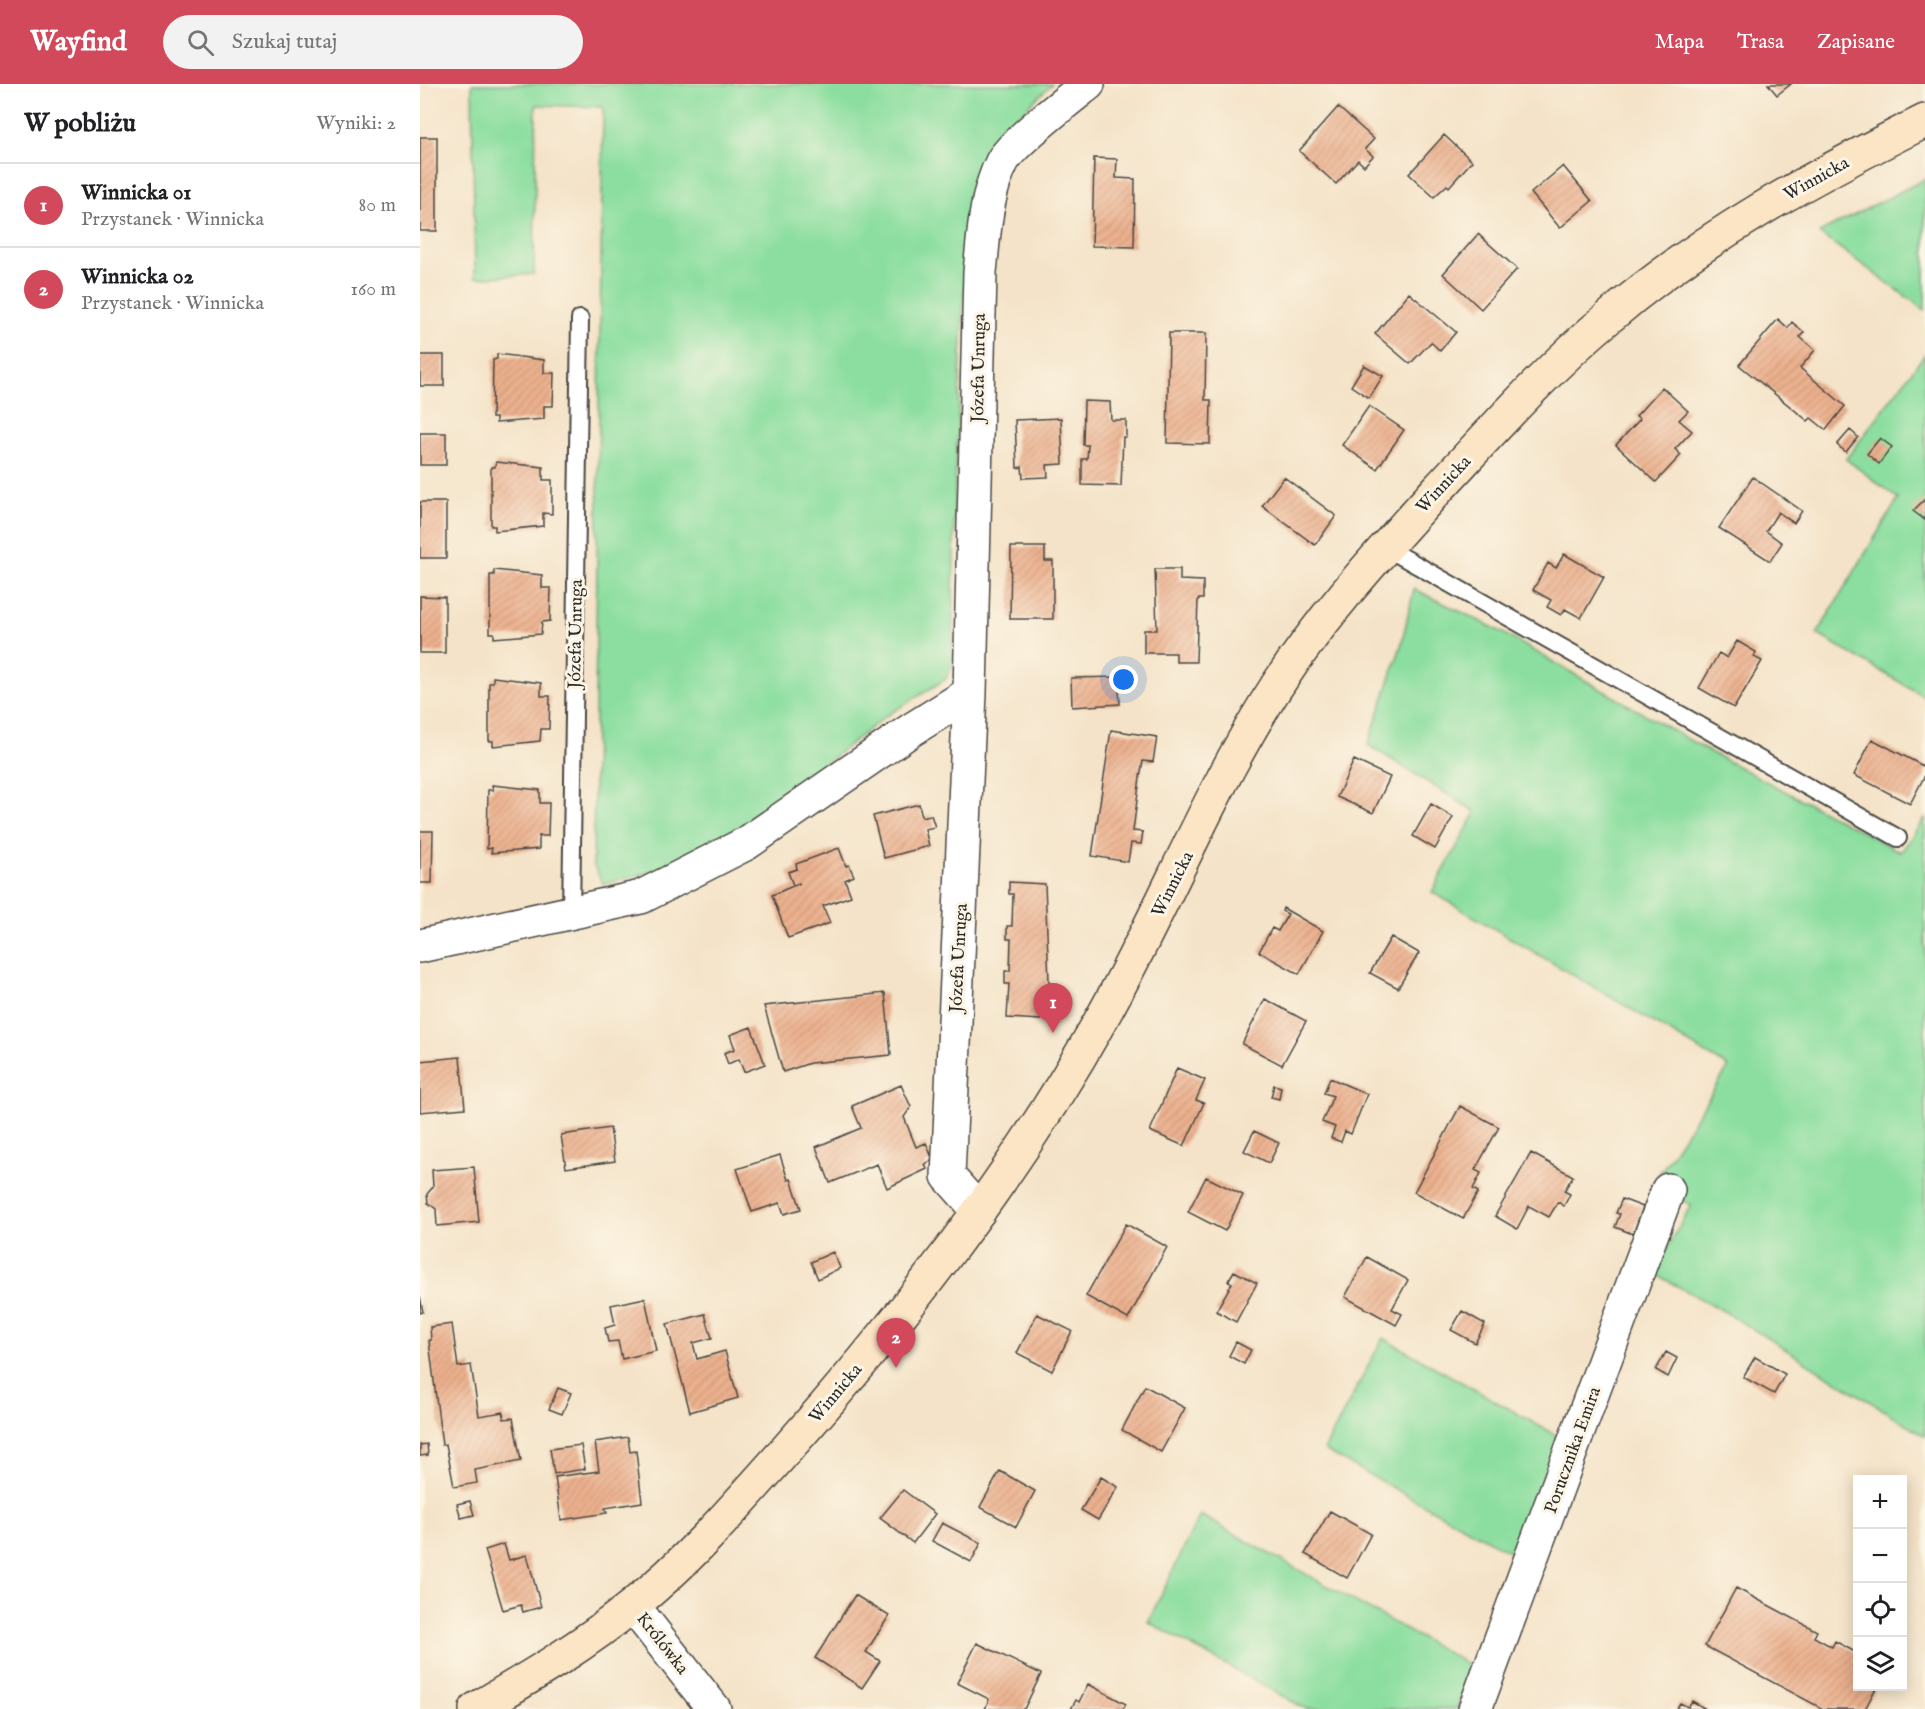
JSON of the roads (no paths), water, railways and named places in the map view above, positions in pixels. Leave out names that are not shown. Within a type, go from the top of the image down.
[{"type":"street","name":"Józefa Unruga","points":[[979,1211],[948,1176],[970,693],[980,272],[987,207],[1002,161],[1032,131],[1088,84]]},
{"type":"street","name":"Winnicka","points":[[476,1709],[565,1657],[633,1606],[689,1554],[816,1417],[907,1306],[979,1211],[1059,1092],[1104,1015],[1265,704],[1308,641],[1385,547],[1538,381],[1610,316],[1668,270],[1767,205],[1925,121]]},
{"type":"street","points":[[420,946],[641,897],[747,843],[911,730],[970,693]]},
{"type":"street","name":"Porucznika Emira","points":[[1475,1709],[1668,1190]]},
{"type":"street","name":"Królówka","points":[[633,1606],[714,1709]]},
{"type":"lane","name":"Józefa Unruga","points":[[571,913],[580,319]]},
{"type":"lane","points":[[1385,547],[1898,838]]},
{"type":"place","name":"Winnicka 01","points":[[1053,1033]]},
{"type":"place","name":"Winnicka 02","points":[[896,1368]]}]
